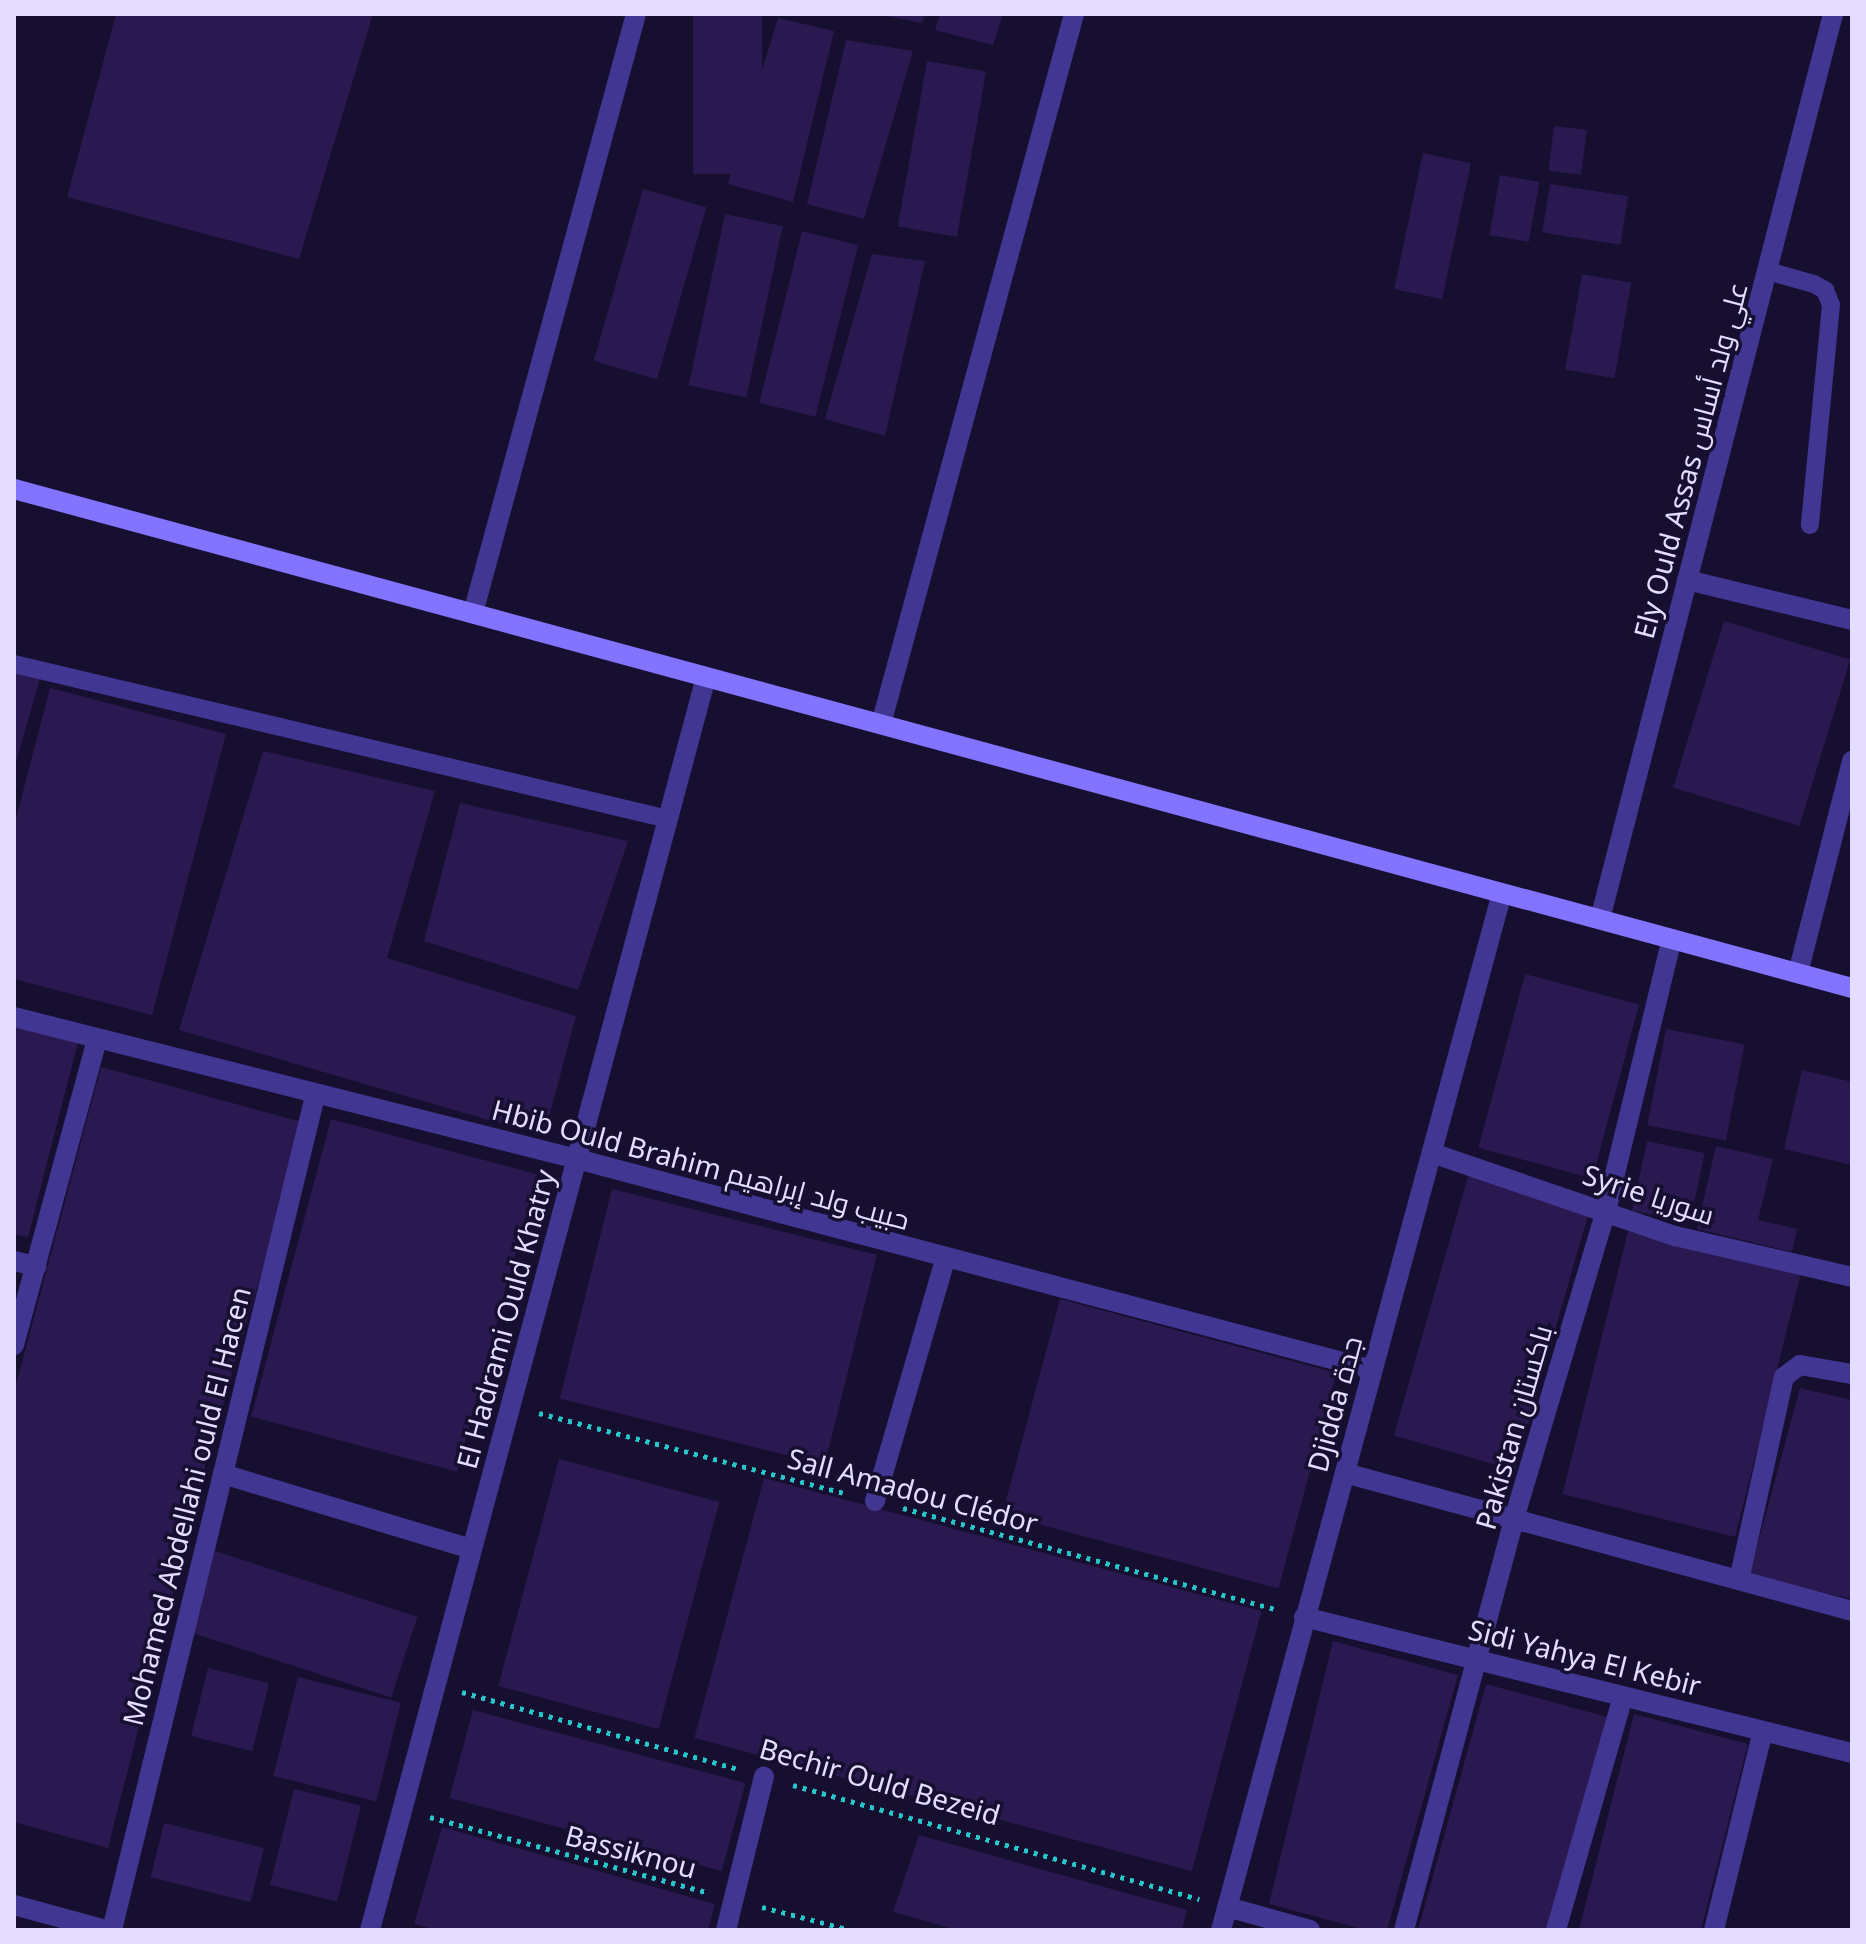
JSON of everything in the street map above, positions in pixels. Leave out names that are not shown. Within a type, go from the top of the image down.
[{"type":"street","points":[[473,613],[636,14]]},
{"type":"street","points":[[881,724],[1074,14]]},
{"type":"street","name":"Ely Ould Assas علي ولد أساس","points":[[1600,919],[1833,14]]},
{"type":"street","points":[[14,489],[1852,988]]},
{"type":"street","points":[[1687,580],[1852,620]]},
{"type":"street","name":"El Hadrami Ould Khatry","points":[[370,1930],[706,677]]},
{"type":"street","points":[[1798,973],[1852,761]]},
{"type":"street","name":"Djidda جدة","points":[[1221,1930],[1502,893]]},
{"type":"street","name":"Pakistan باكستان","points":[[1404,1930],[1480,1658],[1514,1519],[1606,1211],[1672,939]]},
{"type":"street","name":"Hbib Ould Brahim حبيب ولد إبراهيم","points":[[14,1017],[315,1096],[577,1159],[1373,1370]]},
{"type":"street","points":[[14,1345],[97,1039]]},
{"type":"street","name":"Mohamed Abdellahi ould El Hacen","points":[[112,1930],[315,1096]]},
{"type":"street","name":"Syrie سوريا","points":[[1432,1153],[1675,1236],[1852,1277]]},
{"type":"street","points":[[875,1501],[946,1257]]},
{"type":"street","points":[[14,1261],[36,1266]]},
{"type":"street","points":[[1739,1580],[1784,1377],[1800,1365],[1852,1374]]},
{"type":"street","points":[[1345,1473],[1852,1611]]},
{"type":"street","points":[[223,1474],[472,1549]]},
{"type":"street","name":"Sidi Yahya El Kebir","points":[[1304,1617],[1480,1658],[1623,1697],[1852,1753]]},
{"type":"street","points":[[1556,1930],[1623,1697]]},
{"type":"street","points":[[1714,1930],[1763,1731]]},
{"type":"street","points":[[726,1930],[764,1777]]},
{"type":"street","points":[[14,1905],[106,1930]]},
{"type":"street","points":[[1227,1907],[1310,1930]]},
{"type":"lane","points":[[1768,271],[1814,284],[1825,290],[1831,305],[1810,525]]},
{"type":"lane","points":[[14,664],[668,819]]},
{"type":"path","name":"Sall Amadou Clédor","points":[[511,1405],[1304,1617]]},
{"type":"path","name":"Bechir Ould Bezeid","points":[[436,1685],[1227,1907]]},
{"type":"path","name":"Bassiknou","points":[[402,1809],[850,1930]]},
{"type":"building","points":[[116,14],[373,14],[299,259],[67,197]]},
{"type":"building","points":[[693,14],[762,14],[762,174],[693,174]]},
{"type":"building","points":[[876,14],[925,14],[922,23]]},
{"type":"building","points":[[940,14],[1003,14],[993,45],[935,30]]},
{"type":"building","points":[[778,18],[834,31],[793,202],[728,184]]},
{"type":"building","points":[[846,40],[913,51],[864,219],[807,204]]},
{"type":"building","points":[[927,61],[986,71],[957,237],[898,226]]},
{"type":"building","points":[[1554,126],[1587,130],[1581,175],[1549,171]]},
{"type":"building","points":[[1423,153],[1471,163],[1442,299],[1394,289]]},
{"type":"building","points":[[1500,175],[1539,182],[1529,242],[1489,235]]},
{"type":"building","points":[[1550,184],[1628,196],[1620,245],[1542,232]]},
{"type":"building","points":[[643,189],[706,207],[657,379],[594,361]]},
{"type":"building","points":[[725,214],[783,226],[746,397],[689,385]]},
{"type":"building","points":[[802,231],[858,245],[815,417],[759,403]]},
{"type":"building","points":[[872,254],[925,261],[885,436],[825,419]]},
{"type":"building","points":[[1582,274],[1631,283],[1614,378],[1565,370]]},
{"type":"building","points":[[1724,621],[1850,660],[1799,826],[1673,787]]},
{"type":"building","points":[[14,671],[40,678],[15,766],[14,766]]},
{"type":"building","points":[[50,688],[226,734],[152,1015],[14,979],[14,826]]},
{"type":"building","points":[[263,751],[435,791],[387,958],[576,1016],[544,1136],[179,1030]]},
{"type":"building","points":[[460,803],[628,841],[578,990],[424,941]]},
{"type":"building","points":[[1525,974],[1639,1005],[1592,1178],[1478,1148]]},
{"type":"building","points":[[14,1025],[78,1042],[28,1237],[14,1234]]},
{"type":"building","points":[[1666,1029],[1745,1044],[1726,1140],[1647,1125]]},
{"type":"building","points":[[101,1067],[305,1123],[207,1459],[108,1848],[14,1822],[14,1392]]},
{"type":"building","points":[[1802,1070],[1852,1082],[1852,1165],[1784,1149]]},
{"type":"building","points":[[331,1119],[537,1174],[457,1472],[251,1417]]},
{"type":"building","points":[[1647,1141],[1705,1153],[1690,1223],[1632,1210]]},
{"type":"building","points":[[1716,1146],[1773,1159],[1758,1220],[1797,1229],[1792,1252],[1697,1229]]},
{"type":"building","points":[[1469,1173],[1590,1208],[1515,1470],[1394,1435]]},
{"type":"building","points":[[612,1189],[877,1255],[825,1465],[560,1399]]},
{"type":"building","points":[[1628,1231],[1801,1274],[1735,1537],[1562,1494]]},
{"type":"building","points":[[1060,1299],[1336,1373],[1279,1588],[1002,1514]]},
{"type":"building","points":[[1800,1388],[1852,1400],[1852,1599],[1749,1576]]},
{"type":"building","points":[[559,1459],[719,1502],[659,1729],[498,1686]]},
{"type":"building","points":[[764,1478],[1261,1611],[1192,1871],[694,1738]]},
{"type":"building","points":[[212,1550],[417,1617],[391,1698],[186,1631]]},
{"type":"building","points":[[1333,1641],[1458,1675],[1387,1930],[1366,1930],[1269,1904]]},
{"type":"building","points":[[208,1668],[269,1683],[252,1751],[191,1736]]},
{"type":"building","points":[[298,1677],[401,1703],[376,1802],[273,1776]]},
{"type":"building","points":[[1486,1684],[1607,1717],[1552,1930],[1418,1930]]},
{"type":"building","points":[[473,1710],[745,1783],[722,1871],[449,1798]]},
{"type":"building","points":[[1634,1714],[1748,1744],[1701,1930],[1579,1930]]},
{"type":"building","points":[[294,1789],[361,1806],[337,1902],[270,1885]]},
{"type":"building","points":[[164,1823],[264,1848],[250,1902],[150,1877]]},
{"type":"building","points":[[442,1827],[715,1904],[708,1930],[436,1930],[414,1924]]},
{"type":"building","points":[[919,1835],[1187,1910],[1182,1930],[957,1930],[893,1912]]}]
